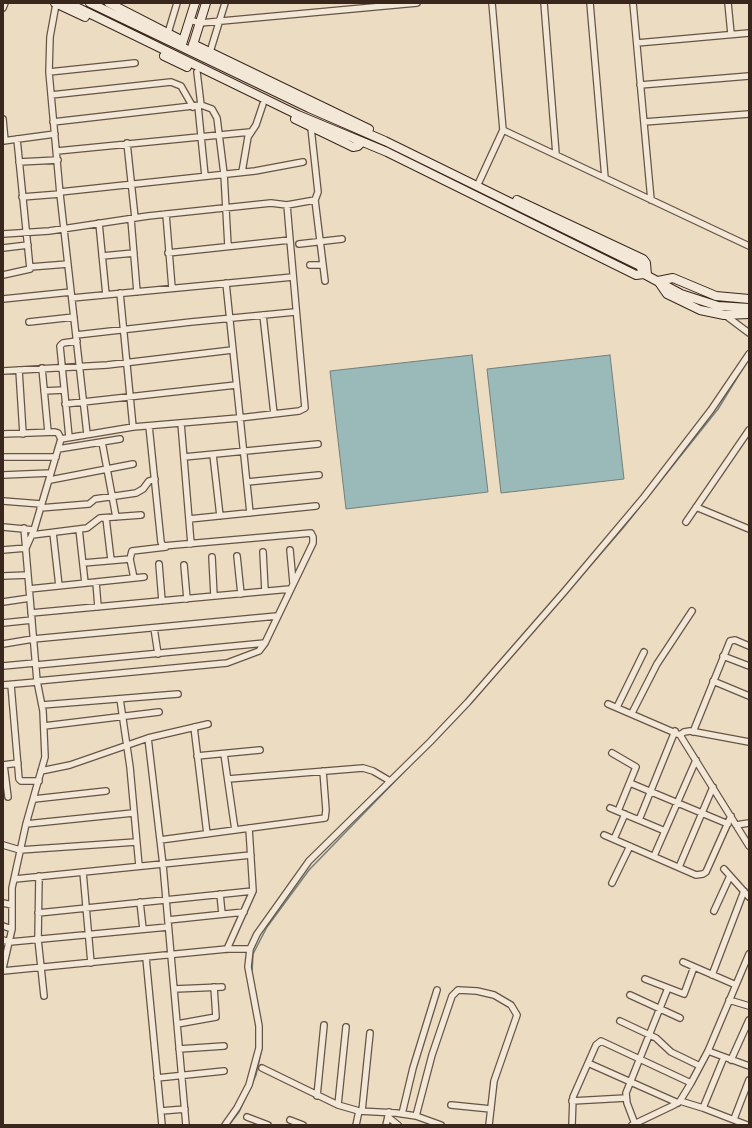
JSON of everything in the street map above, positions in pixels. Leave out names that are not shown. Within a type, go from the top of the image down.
[{"type":"main road","points":[[55,3],[311,128],[353,147],[358,146],[362,142]]},
{"type":"main road","points":[[68,3],[298,115],[387,152],[636,275],[645,275],[658,280],[679,293],[718,306],[749,308]]},
{"type":"main road","points":[[90,3],[192,48],[351,127],[385,141],[640,266],[645,275]]},
{"type":"main road","points":[[108,3],[168,33],[182,44]]},
{"type":"main road","points":[[178,56],[195,3]]},
{"type":"main road","points":[[188,62],[206,3]]},
{"type":"main road","points":[[192,48],[210,52],[478,182],[642,258],[646,263],[645,275]]},
{"type":"main road","points":[[347,136],[351,127]]},
{"type":"main road","points":[[658,280],[673,278],[716,296],[749,299]]},
{"type":"main road","points":[[658,280],[667,294],[700,310],[724,315],[749,314]]},
{"type":"street","points":[[3,8],[6,3]]},
{"type":"street","points":[[55,3],[50,37],[50,72],[53,122],[87,434]]},
{"type":"street","points":[[168,33],[177,3]]},
{"type":"street","points":[[210,52],[225,3]]},
{"type":"street","points":[[190,20],[200,23],[417,3]]},
{"type":"street","points":[[478,182],[504,130],[492,3]]},
{"type":"street","points":[[544,3],[556,154]]},
{"type":"street","points":[[590,3],[604,178]]},
{"type":"street","points":[[633,3],[651,200]]},
{"type":"street","points":[[728,3],[731,34]]},
{"type":"street","points":[[636,43],[749,33]]},
{"type":"street","points":[[50,72],[135,64]]},
{"type":"street","points":[[197,72],[197,106],[205,176]]},
{"type":"street","points":[[640,85],[749,76]]},
{"type":"street","points":[[51,95],[171,82],[181,86],[197,106]]},
{"type":"street","points":[[242,172],[250,132],[256,125],[263,104]]},
{"type":"street","points":[[53,122],[208,106],[215,112],[219,134],[224,174],[228,246]]},
{"type":"street","points":[[644,122],[749,114]]},
{"type":"street","points":[[3,119],[4,141],[55,134]]},
{"type":"street","points":[[311,128],[318,192],[315,200],[325,281]]},
{"type":"street","points":[[504,130],[749,246]]},
{"type":"street","points":[[57,151],[250,132]]},
{"type":"street","points":[[3,275],[28,271],[30,267],[17,139]]},
{"type":"street","points":[[127,144],[132,184],[137,292]]},
{"type":"street","points":[[19,162],[58,160]]},
{"type":"street","points":[[22,197],[242,172],[303,162]]},
{"type":"street","points":[[3,234],[166,214],[271,203],[286,205],[315,200]]},
{"type":"street","points":[[61,439],[149,426],[239,418],[303,410],[306,405],[295,312],[286,205]]},
{"type":"street","points":[[166,214],[172,288]]},
{"type":"street","points":[[99,223],[106,295]]},
{"type":"street","points":[[300,244],[342,238]]},
{"type":"street","points":[[168,252],[290,240]]},
{"type":"street","points":[[3,248],[28,245]]},
{"type":"street","points":[[102,256],[134,253]]},
{"type":"street","points":[[30,267],[68,264]]},
{"type":"street","points":[[310,266],[323,265]]},
{"type":"street","points":[[3,299],[71,295],[106,295],[293,277]]},
{"type":"street","points":[[226,283],[250,513]]},
{"type":"street","points":[[120,293],[133,428]]},
{"type":"street","points":[[76,335],[295,312]]},
{"type":"street","points":[[724,315],[749,332]]},
{"type":"street","points":[[29,322],[74,316]]},
{"type":"street","points":[[264,316],[274,414]]},
{"type":"street","points":[[69,437],[61,344],[77,341]]},
{"type":"street","points":[[3,371],[126,363],[232,350]]},
{"type":"street","points":[[225,1125],[237,1108],[249,1085],[259,1048],[258,1026],[248,967],[250,949],[257,934],[305,865],[468,702],[639,503],[711,410],[749,354]]},
{"type":"street","points":[[42,368],[48,432]]},
{"type":"street","points":[[18,370],[23,434]]},
{"type":"street","points":[[65,404],[236,385]]},
{"type":"street","points":[[44,392],[64,390]]},
{"type":"street","points":[[181,423],[191,544]]},
{"type":"street","points":[[149,426],[161,542],[163,546],[167,547]]},
{"type":"street","points":[[686,522],[749,430]]},
{"type":"street","points":[[3,434],[48,432],[58,433],[61,439],[33,533],[26,548]]},
{"type":"street","points":[[58,449],[120,439]]},
{"type":"street","points":[[102,442],[116,517]]},
{"type":"street","points":[[184,457],[318,444]]},
{"type":"street","points":[[213,455],[220,516]]},
{"type":"street","points":[[3,457],[56,457]]},
{"type":"street","points":[[50,480],[133,464]]},
{"type":"street","points":[[3,475],[51,473]]},
{"type":"street","points":[[247,482],[320,475]]},
{"type":"street","points":[[3,501],[41,506],[89,504],[95,499],[140,492],[149,481],[155,479]]},
{"type":"street","points":[[189,519],[316,506]]},
{"type":"street","points":[[696,507],[749,529]]},
{"type":"street","points":[[3,528],[24,528],[33,533],[53,533],[90,527],[97,519],[142,515]]},
{"type":"street","points":[[106,518],[111,560]]},
{"type":"street","points":[[24,528],[37,682],[42,705],[44,726],[44,757],[39,781],[26,824],[12,888],[12,929],[3,970],[146,958],[228,949],[250,949]]},
{"type":"street","points":[[79,529],[85,583]]},
{"type":"street","points":[[53,533],[59,586]]},
{"type":"street","points":[[3,685],[227,663],[258,651],[265,643],[314,537],[311,533],[132,551],[130,559],[134,578]]},
{"type":"street","points":[[3,550],[26,548]]},
{"type":"street","points":[[290,550],[292,586]]},
{"type":"street","points":[[262,552],[265,591]]},
{"type":"street","points":[[237,556],[241,594]]},
{"type":"street","points":[[212,557],[214,596]]},
{"type":"street","points":[[82,563],[130,559]]},
{"type":"street","points":[[159,564],[162,601]]},
{"type":"street","points":[[184,565],[187,599]]},
{"type":"street","points":[[3,576],[28,575]]},
{"type":"street","points":[[29,589],[144,577]]},
{"type":"street","points":[[96,582],[98,607]]},
{"type":"street","points":[[3,623],[32,616],[98,607],[241,594],[292,586]]},
{"type":"street","points":[[3,602],[30,598]]},
{"type":"street","points":[[632,713],[652,674],[692,611]]},
{"type":"street","points":[[3,644],[34,639],[277,616]]},
{"type":"street","points":[[154,628],[158,654]]},
{"type":"street","points":[[692,732],[728,644],[732,640],[749,646]]},
{"type":"street","points":[[3,666],[158,654],[265,643]]},
{"type":"street","points":[[617,707],[644,652]]},
{"type":"street","points":[[723,656],[749,666]]},
{"type":"street","points":[[713,681],[749,696]]},
{"type":"street","points":[[12,685],[18,763],[21,782],[39,781]]},
{"type":"street","points":[[42,705],[178,694]]},
{"type":"street","points":[[120,699],[127,745],[139,866]]},
{"type":"street","points":[[608,704],[677,733],[696,760],[748,843]]},
{"type":"street","points":[[44,726],[159,712]]},
{"type":"street","points":[[41,771],[70,765],[148,738],[208,724]]},
{"type":"street","points":[[194,727],[207,834]]},
{"type":"street","points":[[677,733],[692,732],[749,742]]},
{"type":"street","points":[[640,820],[677,733]]},
{"type":"street","points":[[148,738],[163,864],[186,1125]]},
{"type":"street","points":[[197,756],[260,750]]},
{"type":"street","points":[[612,752],[635,766],[636,770],[618,811]]},
{"type":"street","points":[[224,754],[235,830]]},
{"type":"street","points":[[654,856],[696,760]]},
{"type":"street","points":[[8,797],[4,765],[18,763]]},
{"type":"street","points":[[228,779],[368,768],[390,781]]},
{"type":"street","points":[[160,840],[325,818],[326,810],[323,771]]},
{"type":"street","points":[[630,783],[728,824]]},
{"type":"street","points":[[679,867],[713,787]]},
{"type":"street","points":[[34,799],[106,791]]},
{"type":"street","points":[[610,808],[665,831]]},
{"type":"street","points":[[26,824],[133,813]]},
{"type":"street","points":[[614,839],[625,814]]},
{"type":"street","points":[[604,835],[696,874],[703,874],[706,872],[731,816]]},
{"type":"street","points":[[736,825],[749,823]]},
{"type":"street","points":[[228,949],[253,891],[248,828]]},
{"type":"street","points":[[3,845],[20,850],[136,842]]},
{"type":"street","points":[[612,884],[630,846]]},
{"type":"street","points":[[15,879],[251,855]]},
{"type":"street","points":[[724,869],[749,897]]},
{"type":"street","points":[[83,872],[91,963]]},
{"type":"street","points":[[39,876],[38,939],[44,996]]},
{"type":"street","points":[[714,911],[730,876]]},
{"type":"street","points":[[38,914],[253,891]]},
{"type":"street","points":[[712,975],[744,891]]},
{"type":"street","points":[[220,894],[222,914]]},
{"type":"street","points":[[140,902],[143,929]]},
{"type":"street","points":[[3,903],[12,905]]},
{"type":"street","points":[[168,920],[244,912]]},
{"type":"street","points":[[3,926],[12,929]]},
{"type":"street","points":[[3,940],[10,942],[168,927]]},
{"type":"street","points":[[668,988],[629,1082],[626,1098],[633,1124],[679,1102],[708,1051],[749,954]]},
{"type":"street","points":[[146,958],[162,1125]]},
{"type":"street","points":[[683,962],[736,985]]},
{"type":"street","points":[[645,979],[684,994],[694,967]]},
{"type":"street","points":[[177,1024],[216,1017],[214,987]]},
{"type":"street","points":[[174,989],[222,987]]},
{"type":"street","points":[[402,1114],[413,1068],[436,990]]},
{"type":"street","points":[[416,1116],[442,1022],[452,996],[458,990],[488,993],[511,1005],[516,1012],[517,1018],[494,1081],[489,1125]]},
{"type":"street","points":[[630,995],[659,1010],[680,1018]]},
{"type":"street","points":[[729,1000],[749,1006]]},
{"type":"street","points":[[620,1020],[659,1040],[671,1052],[700,1066]]},
{"type":"street","points":[[731,1060],[749,1020]]},
{"type":"street","points":[[317,1096],[324,1025]]},
{"type":"street","points":[[338,1105],[346,1027]]},
{"type":"street","points":[[356,1125],[361,1111],[370,1033]]},
{"type":"street","points":[[572,1125],[572,1101],[596,1045],[600,1041],[691,1083]]},
{"type":"street","points":[[179,1049],[224,1046]]},
{"type":"street","points":[[708,1051],[749,1066]]},
{"type":"street","points":[[704,1108],[724,1057]]},
{"type":"street","points":[[588,1063],[629,1082],[679,1102],[704,1108],[747,1125]]},
{"type":"street","points":[[262,1068],[338,1105],[361,1111],[388,1115],[402,1114],[416,1116],[441,1125]]},
{"type":"street","points":[[157,1078],[224,1071]]},
{"type":"street","points":[[734,1119],[749,1080]]},
{"type":"street","points":[[572,1101],[626,1098]]},
{"type":"street","points":[[451,1105],[491,1109]]},
{"type":"street","points":[[161,1111],[185,1109]]},
{"type":"street","points":[[386,1125],[388,1115]]},
{"type":"street","points":[[388,1115],[398,1125]]},
{"type":"street","points":[[247,1117],[268,1125]]},
{"type":"street","points":[[290,1120],[303,1125]]},
{"type":"water","points":[[472,355],[488,492],[346,509],[330,371]]},
{"type":"water","points":[[610,355],[624,479],[501,493],[487,369]]},
{"type":"waterway","points":[[578,580],[623,528],[718,409],[748,360]]},
{"type":"waterway","points":[[252,973],[253,954],[267,927],[309,870],[461,713]]},
{"type":"waterway","points":[[252,1084],[256,1075],[262,1048]]},
{"type":"waterway","points":[[229,1125],[239,1112],[247,1095]]}]
